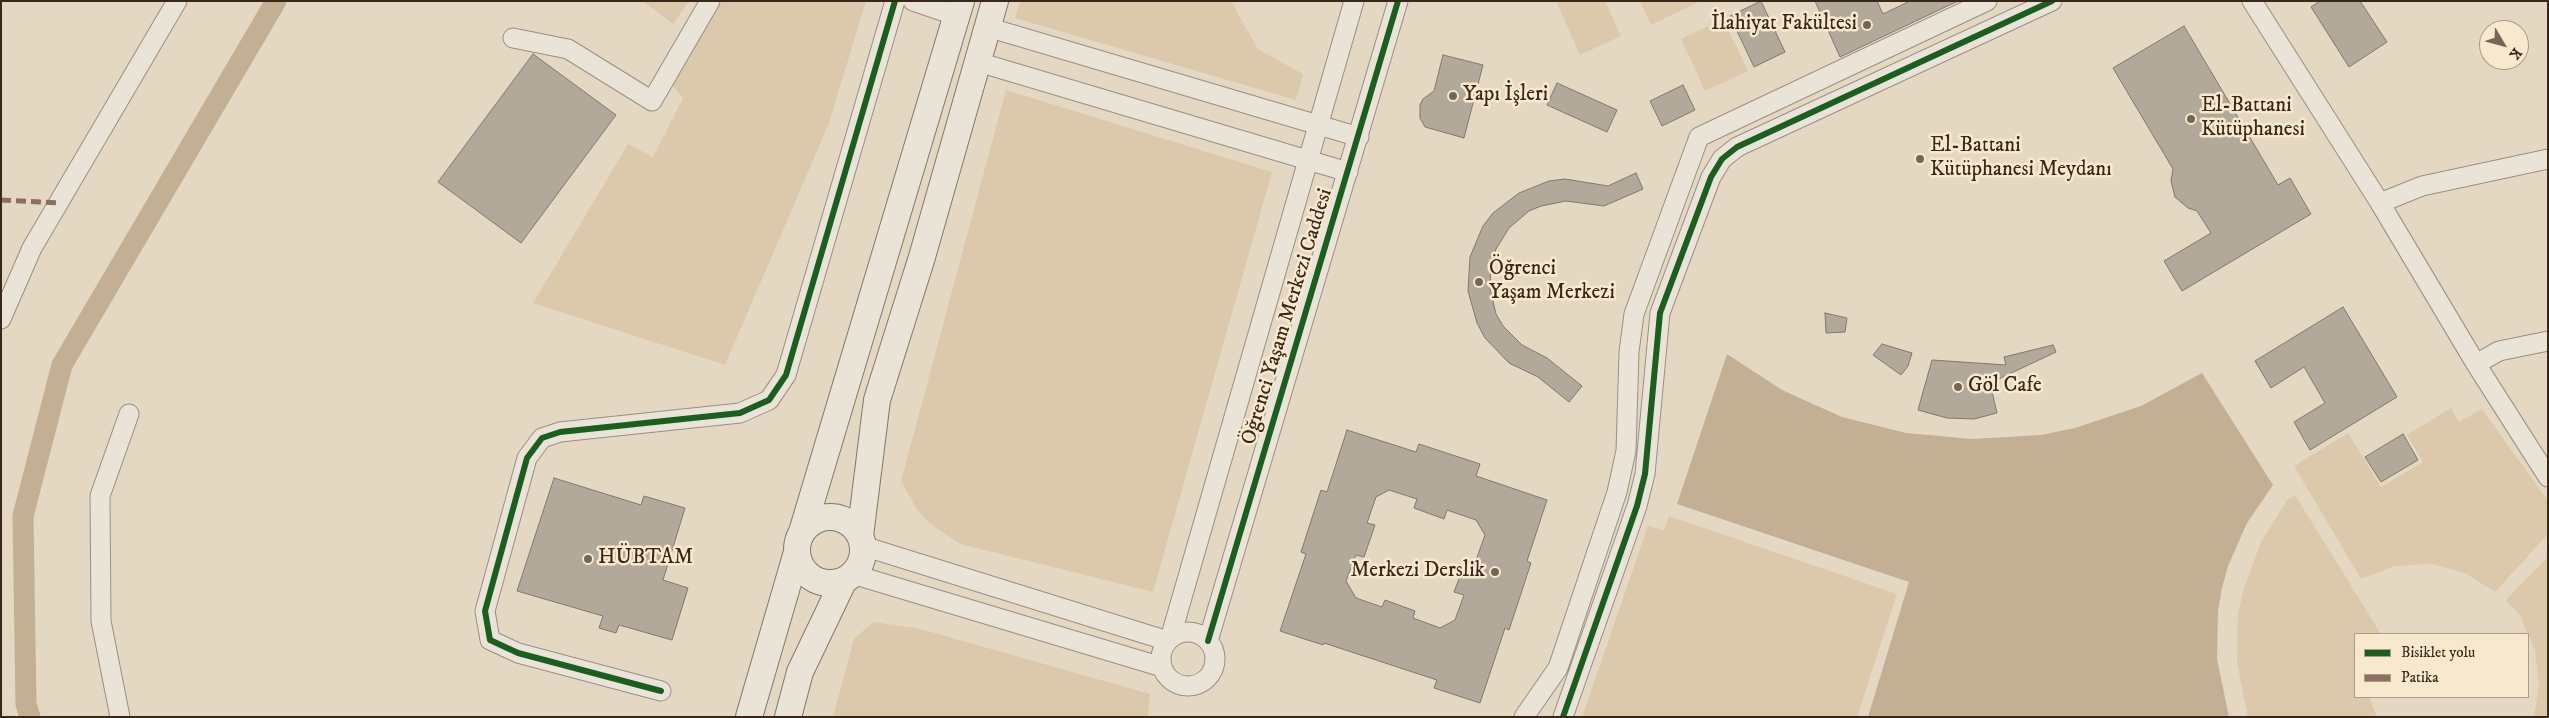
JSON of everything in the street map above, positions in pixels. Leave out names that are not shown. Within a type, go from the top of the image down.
[{"type":"street","points":[[1,319],[32,248],[177,1]]},
{"type":"street","points":[[513,38],[568,48],[652,102],[710,1]]},
{"type":"street","points":[[662,691],[518,654],[490,640],[485,611],[527,458],[542,438],[560,432],[740,413],[769,400],[786,375],[895,1]]},
{"type":"street","points":[[749,717],[799,542],[959,9],[913,1]]},
{"type":"street","points":[[788,717],[800,672],[848,577],[859,566],[877,400],[995,1]]},
{"type":"street","name":"Öğrenci Yaşam Merkezi Caddesi","points":[[1169,640],[1354,1]]},
{"type":"street","name":"Öğrenci Yaşam Merkezi Caddesi","points":[[1208,641],[1398,1]]},
{"type":"street","points":[[1524,717],[1558,668],[1617,492],[1626,451],[1629,352],[1634,314],[1700,137],[1986,1]]},
{"type":"street","points":[[1563,717],[1636,506],[1645,474],[1660,313],[1711,177],[1722,159],[1737,147],[2052,1]]},
{"type":"street","points":[[2252,1],[2380,203],[2476,364],[2548,477]]},
{"type":"street","points":[[987,27],[1359,137]]},
{"type":"street","points":[[978,62],[1348,172]]},
{"type":"street","points":[[2380,203],[2422,186],[2548,160]]},
{"type":"street","points":[[2476,364],[2499,351],[2548,340]]},
{"type":"street","points":[[120,717],[101,621],[100,496],[129,414]]},
{"type":"street","points":[[799,542],[818,519],[832,517],[847,521],[862,540],[1169,640]]},
{"type":"street","points":[[799,542],[805,571],[813,578],[822,582],[848,577],[1162,667]]},
{"type":"street","points":[[1192,632],[1208,641],[1213,649],[1214,667],[1202,682],[1183,686],[1172,682],[1162,667],[1161,661],[1163,649],[1169,640],[1180,634],[1192,632]]},
{"type":"shaded area","points":[[642,1],[689,1],[673,24]]},
{"type":"shaded area","points":[[717,1],[866,1],[829,123],[725,365],[533,303],[628,144],[653,157],[683,98],[670,83]]},
{"type":"shaded area","points":[[1020,1],[1231,1],[1258,49],[1303,74],[1296,100],[1015,18]]},
{"type":"shaded area","points":[[1556,1],[1605,1],[1621,36],[1580,55]]},
{"type":"shaded area","points":[[1640,1],[1701,1],[1651,25]]},
{"type":"shaded area","points":[[1723,19],[1748,71],[1705,91],[1681,39]]},
{"type":"shaded area","points":[[1006,90],[1272,172],[1153,592],[960,544],[928,522],[917,510],[901,481]]},
{"type":"shaded area","points":[[1727,354],[1782,390],[1842,417],[1906,433],[1972,439],[2041,435],[2075,428],[2141,406],[2202,373],[2273,485],[2247,523],[2228,566],[2222,588],[2218,611],[2217,659],[2229,717],[1868,717],[1909,582],[1677,504]]},
{"type":"shaded area","points":[[2451,408],[2459,422],[2482,409],[2548,501],[2548,534],[2495,592],[2465,573],[2431,564],[2395,566],[2361,579],[2294,466],[2348,433],[2381,487],[2423,462],[2407,435]]},
{"type":"shaded area","points":[[2295,495],[2380,633],[2354,633],[2354,698],[2369,698],[2377,717],[2248,717],[2237,662],[2238,613],[2244,588],[2261,542],[2287,500]]},
{"type":"shaded area","points":[[1669,516],[1897,594],[1857,717],[1582,717],[1648,526],[1664,530]]},
{"type":"shaded area","points":[[2548,557],[2548,717],[2534,717],[2539,687],[2535,650],[2519,614],[2506,600]]},
{"type":"shaded area","points":[[873,622],[917,628],[1150,694],[1148,717],[833,717],[854,639]]},
{"type":"building","points":[[1761,1],[1785,52],[1754,67],[1730,16]]},
{"type":"building","name":"İlahiyat Fakültesi","points":[[1815,1],[1877,1],[1883,14],[1910,1],[1958,1],[1840,57]]},
{"type":"building","points":[[2320,1],[2360,1],[2387,42],[2349,67],[2311,7]]},
{"type":"building","name":"El-Battani Kütüphanesi","points":[[2184,26],[2278,185],[2290,178],[2311,214],[2182,291],[2164,261],[2211,233],[2197,211],[2188,208],[2175,197],[2171,181],[2173,169],[2113,68]]},
{"type":"building","points":[[533,54],[616,115],[521,243],[438,182]]},
{"type":"building","name":"Yapı İşleri","points":[[1443,55],[1483,65],[1464,138],[1425,127],[1420,118],[1420,105],[1423,99],[1434,91]]},
{"type":"building","points":[[1557,83],[1617,110],[1607,132],[1547,105]]},
{"type":"building","points":[[1683,85],[1695,110],[1662,126],[1650,101]]},
{"type":"building","name":"Öğrenci Yaşam Merkezi","points":[[1636,173],[1643,189],[1604,206],[1566,201],[1541,206],[1529,211],[1509,228],[1496,249],[1491,262],[1490,288],[1496,314],[1503,326],[1522,345],[1547,358],[1582,386],[1569,402],[1538,377],[1509,363],[1485,338],[1477,323],[1468,291],[1470,257],[1483,226],[1493,213],[1519,193],[1549,181],[1565,179],[1608,186]]},
{"type":"building","points":[[2343,307],[2397,397],[2310,450],[2294,422],[2325,403],[2304,367],[2271,388],[2255,361]]},
{"type":"building","points":[[1825,313],[1847,318],[1845,332],[1826,333]]},
{"type":"building","points":[[1882,344],[1912,353],[1908,366],[1901,375],[1873,355]]},
{"type":"building","name":"Göl Cafe","points":[[2053,345],[2056,352],[1990,383],[1997,413],[1974,419],[1947,418],[1918,410],[1932,360],[2006,365],[2004,357]]},
{"type":"building","name":"Merkezi Derslik","points":[[1347,430],[1416,452],[1419,444],[1480,464],[1476,476],[1547,500],[1527,561],[1531,563],[1509,630],[1505,628],[1480,703],[1434,688],[1437,680],[1324,643],[1323,645],[1280,631],[1306,554],[1301,552],[1321,490],[1327,492]],"holes":[[[1389,490],[1417,499],[1414,508],[1444,519],[1447,510],[1476,520],[1485,535],[1475,563],[1466,560],[1454,592],[1464,595],[1455,620],[1440,628],[1413,618],[1415,611],[1385,600],[1382,607],[1356,598],[1346,581],[1356,555],[1364,557],[1375,525],[1367,523],[1376,497]]]},
{"type":"building","points":[[2403,434],[2418,460],[2381,482],[2365,457]]},
{"type":"building","name":"HÜBTAM","points":[[554,478],[641,505],[644,496],[685,508],[663,580],[688,588],[672,640],[619,625],[616,633],[599,628],[603,616],[517,591]]},
{"type":"waterway","points":[[30,717],[26,704],[23,516],[62,365],[276,1]]},
{"type":"marked path","points":[[1,200],[59,203]]},
{"type":"cycle path","points":[[661,691],[518,653],[490,640],[485,611],[527,458],[542,438],[560,432],[740,413],[769,400],[786,375],[895,1]]},
{"type":"cycle path","points":[[1208,641],[1398,1]]},
{"type":"cycle path","points":[[1563,717],[1637,506],[1645,474],[1660,313],[1711,177],[1722,159],[1737,147],[2052,1]]},
{"type":"place","name":"İlahiyat Fakültesi","points":[[1867,25]]},
{"type":"place","name":"Yapı İşleri","points":[[1453,96]]},
{"type":"place","name":"El-Battani Kütüphanesi","points":[[2191,119]]},
{"type":"place","name":"El-Battani Kütüphanesi Meydanı","points":[[1920,159]]},
{"type":"place","name":"Öğrenci Yaşam Merkezi","points":[[1479,282]]},
{"type":"place","name":"Göl Cafe","points":[[1958,387]]},
{"type":"place","name":"HÜBTAM","points":[[588,559]]},
{"type":"place","name":"Merkezi Derslik","points":[[1495,572]]}]
